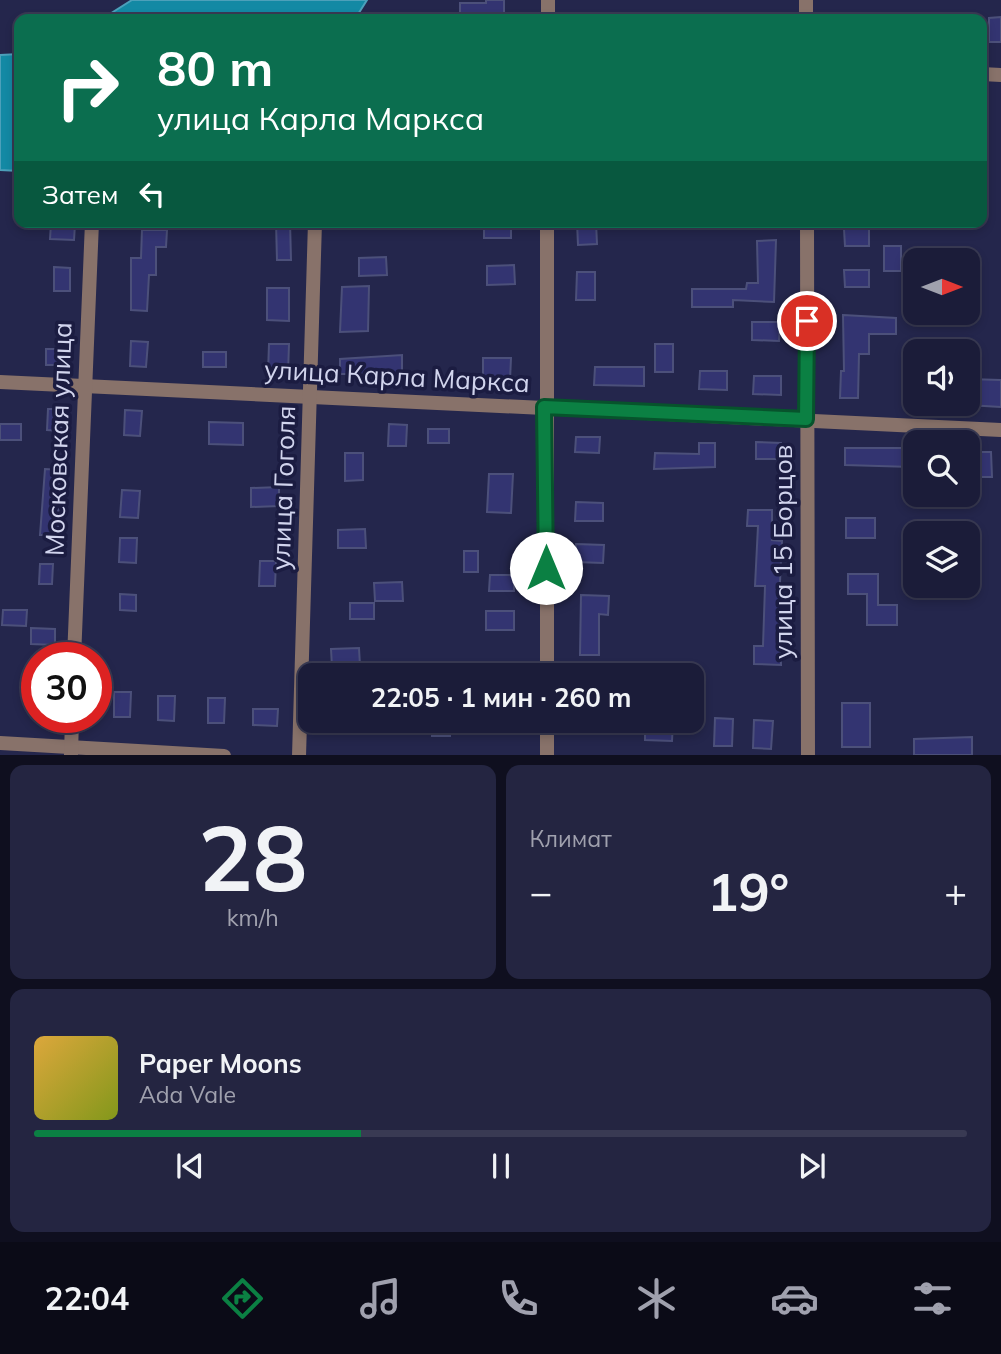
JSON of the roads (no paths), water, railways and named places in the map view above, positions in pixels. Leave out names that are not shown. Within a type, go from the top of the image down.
[{"type":"street","name":"Московская улица","points":[[75,642],[92,228]]},
{"type":"street","name":"улица Гоголя","points":[[299,755],[315,228]]},
{"type":"street","points":[[547,228],[544,407],[547,663]]},
{"type":"street","name":"улица 15 Борцов","points":[[807,228],[808,755]]},
{"type":"street","name":"улица Карла Маркса","points":[[0,382],[1001,430]]},
{"type":"street","points":[[71,751],[72,733]]},
{"type":"street","points":[[547,733],[547,755]]},
{"type":"street","points":[[0,743],[71,751],[224,755]]},
{"type":"water","points":[[132,0],[367,0],[358,14],[110,14]]},
{"type":"water","points":[[14,54],[14,171],[0,170],[0,55]]}]
